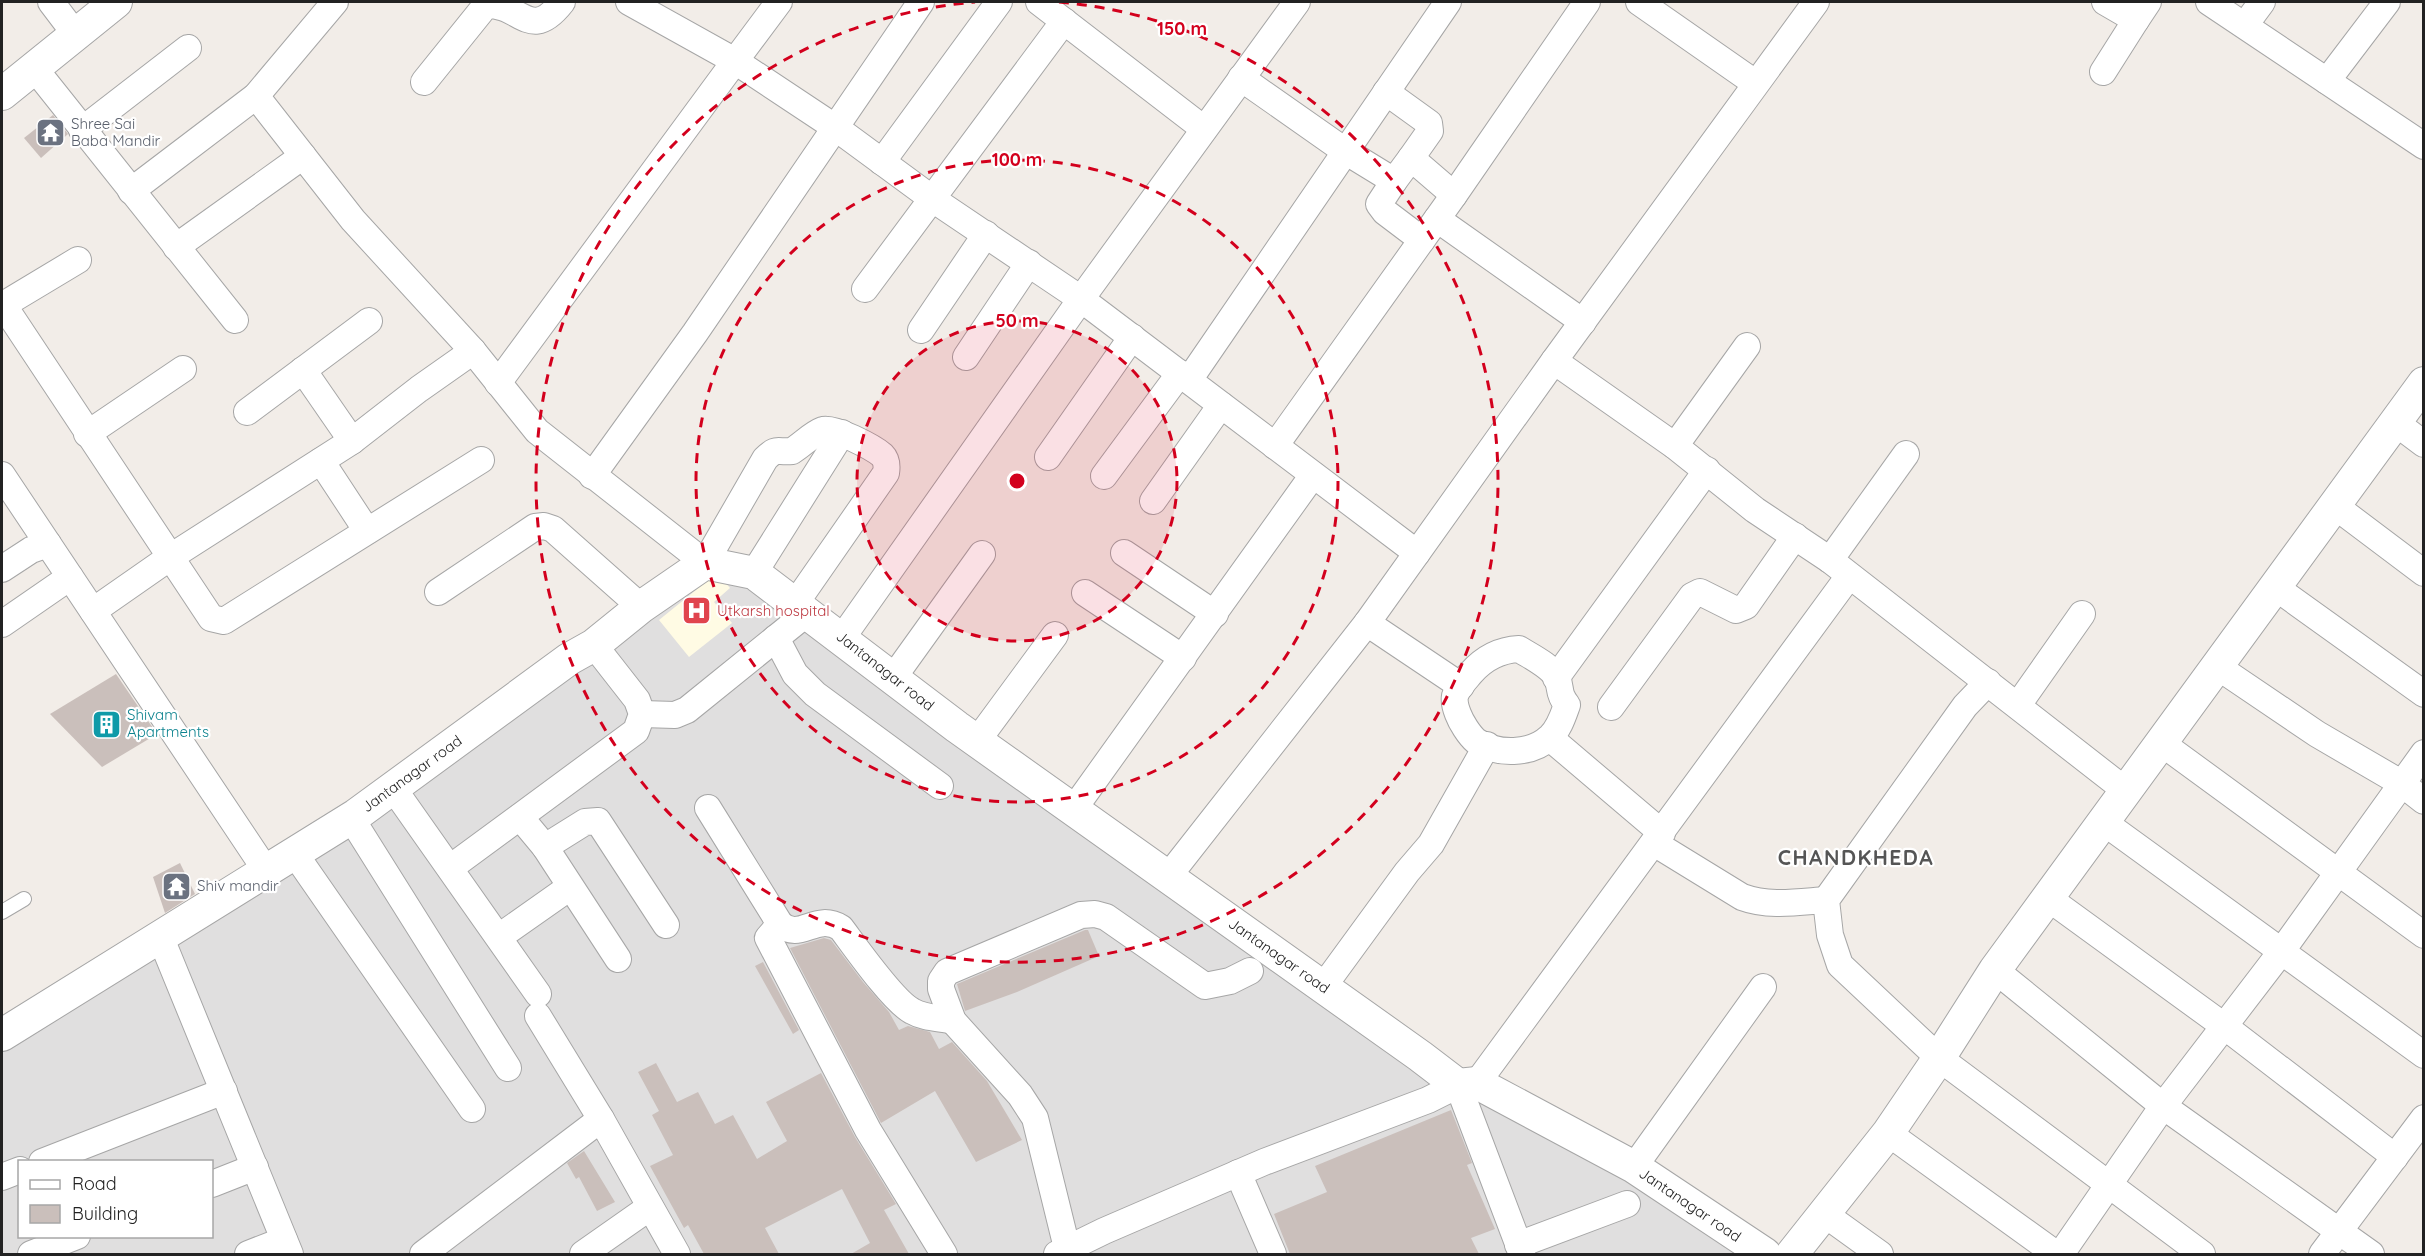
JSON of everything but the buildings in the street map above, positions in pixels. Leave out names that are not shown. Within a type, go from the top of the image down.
[{"type":"street","points":[[51,2],[76,35]]},
{"type":"street","points":[[2,94],[116,2]]},
{"type":"street","points":[[131,191],[256,96],[335,2]]},
{"type":"street","points":[[424,82],[486,5],[495,4],[530,20],[540,21],[551,15],[562,2]]},
{"type":"street","points":[[629,2],[735,61],[836,128],[934,200],[1081,299],[1417,553]]},
{"type":"street","points":[[498,383],[776,2]]},
{"type":"street","points":[[592,476],[695,333],[921,2]]},
{"type":"street","points":[[882,162],[999,2]]},
{"type":"street","points":[[1039,2],[1204,129]]},
{"type":"street","points":[[1104,476],[1184,377],[1448,2]]},
{"type":"street","points":[[1275,446],[1430,230],[1587,2]]},
{"type":"street","points":[[1639,2],[1755,83]]},
{"type":"street","points":[[1167,878],[1367,623],[1755,83],[1816,2]]},
{"type":"street","points":[[2103,72],[2142,11],[2105,2]]},
{"type":"street","points":[[2209,2],[2423,145]]},
{"type":"street","points":[[2245,25],[2262,2]]},
{"type":"street","points":[[2327,81],[2387,2]]},
{"type":"street","points":[[842,638],[1081,299],[1241,78],[1287,5]]},
{"type":"street","points":[[865,290],[934,200],[1064,21]]},
{"type":"street","points":[[82,130],[188,48]]},
{"type":"street","points":[[35,69],[235,320]]},
{"type":"street","points":[[1241,78],[1345,151],[1394,181]]},
{"type":"street","points":[[1386,92],[1429,123],[1430,131],[1379,204],[1385,212],[1430,230],[1583,322]]},
{"type":"street","points":[[256,96],[353,220],[473,351],[537,431],[705,563],[765,459],[777,449],[792,451],[824,429],[842,433],[882,455],[887,467],[886,473],[801,609],[776,638],[687,710],[675,715],[642,714]]},
{"type":"street","points":[[176,248],[303,156]]},
{"type":"street","points":[[1411,158],[1454,195]]},
{"type":"street","points":[[921,330],[986,234]]},
{"type":"street","points":[[78,260],[2,304],[211,618],[224,621],[481,460]]},
{"type":"street","points":[[966,357],[1029,263]]},
{"type":"street","points":[[247,412],[369,321]]},
{"type":"street","points":[[1048,457],[1132,337]]},
{"type":"street","points":[[1675,446],[1747,346]]},
{"type":"street","points":[[93,611],[169,558],[352,441],[419,388],[473,351]]},
{"type":"street","points":[[1554,361],[1675,446],[1755,510],[1839,568],[2125,790]]},
{"type":"street","points":[[87,434],[183,369]]},
{"type":"street","points":[[303,370],[352,441]]},
{"type":"street","points":[[1792,1254],[1888,1133],[1995,970],[2424,383]]},
{"type":"street","points":[[1153,501],[1221,405]]},
{"type":"street","points":[[2396,423],[2424,444]]},
{"type":"street","points":[[754,573],[842,433]]},
{"type":"street","points":[[1251,971],[1230,981],[1205,986],[1106,917],[1095,914],[1081,915],[947,972],[941,981],[941,989],[953,1021],[1020,1095],[1035,1118],[1062,1251],[1238,1173],[1468,1084],[1658,838],[1839,568],[1906,454]]},
{"type":"street","points":[[321,461],[367,531]]},
{"type":"street","points":[[1556,678],[1707,470]]},
{"type":"street","points":[[2,475],[9,502],[48,544],[267,872]]},
{"type":"street","points":[[1072,810],[1313,475]]},
{"type":"street","points":[[2335,506],[2424,573]]},
{"type":"street","points":[[438,592],[535,527],[544,526],[553,529],[641,608]]},
{"type":"street","points":[[1611,707],[1692,596],[1700,592],[1740,610],[1746,606],[1795,536]]},
{"type":"street","points":[[2,569],[31,550],[48,544]]},
{"type":"street","points":[[1124,553],[1215,614]]},
{"type":"street","points":[[893,678],[982,554]]},
{"type":"street","name":"Jantanagar road","points":[[2,1035],[351,818],[705,563],[754,573],[976,741],[1167,878],[1323,987],[1468,1084],[1634,1167],[1765,1254]]},
{"type":"street","points":[[2,624],[70,577]]},
{"type":"street","points":[[2275,587],[2424,694]]},
{"type":"street","points":[[1085,593],[1183,658]]},
{"type":"street","points":[[2018,705],[2082,614]]},
{"type":"street","points":[[1367,623],[1461,686]]},
{"type":"street","points":[[976,741],[1055,635]]},
{"type":"street","points":[[776,638],[795,674],[815,694],[940,786]]},
{"type":"street","points":[[450,868],[619,746],[636,731],[642,714],[637,700],[594,645]]},
{"type":"street","points":[[1519,649],[1542,664],[1556,678],[1559,695],[1566,705],[1559,726],[1550,738],[1536,746],[1502,751],[1475,740],[1461,721],[1456,708],[1455,696],[1479,663],[1503,650],[1519,649]]},
{"type":"street","points":[[2218,667],[2317,734],[2402,783],[2424,801]]},
{"type":"street","points":[[1988,682],[1965,706],[1826,900],[1830,935],[1840,965],[1939,1058],[2202,1254]]},
{"type":"street","points":[[1550,738],[1658,838],[1742,897],[1754,902],[1767,903],[1826,900]]},
{"type":"street","points":[[2160,742],[2424,935]]},
{"type":"street","points":[[1323,987],[1407,872],[1431,843],[1487,745]]},
{"type":"street","points":[[2061,1254],[2163,1106],[2281,952],[2424,753]]},
{"type":"street","points":[[393,788],[499,937],[677,1254]]},
{"type":"street","points":[[708,808],[780,924],[788,930],[796,931],[823,922],[833,923],[841,928],[909,1010],[920,1015],[953,1021]]},
{"type":"street","points":[[520,817],[545,847],[618,959]]},
{"type":"street","points":[[351,818],[508,1068]]},
{"type":"street","points":[[545,847],[585,822],[598,821],[666,926]]},
{"type":"street","points":[[2102,821],[2424,1055]]},
{"type":"street","points":[[295,854],[472,1109]]},
{"type":"street","points":[[499,937],[570,887]]},
{"type":"street","points":[[2048,898],[2224,1026],[2395,1157]]},
{"type":"street","points":[[780,924],[768,938],[868,1130],[944,1254]]},
{"type":"street","points":[[160,936],[287,1247],[248,1254]]},
{"type":"street","points":[[1995,970],[2163,1106],[2371,1254]]},
{"type":"street","points":[[1634,1167],[1763,987]]},
{"type":"street","points":[[1468,1084],[1520,1250],[1627,1204]]},
{"type":"street","points":[[45,1160],[224,1091]]},
{"type":"street","points":[[423,1254],[601,1119]]},
{"type":"street","points":[[2322,1254],[2395,1157],[2420,1130]]},
{"type":"street","points":[[1888,1133],[2056,1254]]},
{"type":"street","points":[[213,1184],[255,1167]]},
{"type":"street","points":[[2,1177],[18,1171]]},
{"type":"street","points":[[1238,1173],[1273,1254]]},
{"type":"street","points":[[583,1254],[650,1207]]},
{"type":"street","points":[[1824,1214],[1880,1254]]},
{"type":"street","points":[[31,1254],[72,1238]]},
{"type":"lane","points":[[2,912],[24,899]]},
{"type":"shaded area","points":[[705,570],[750,579],[1438,1080],[1630,1173],[1756,1254],[2,1254],[2,1052]]},
{"type":"shaded area","name":"Utkarsh hospital","points":[[717,573],[730,588],[714,602],[732,623],[689,657],[659,620]]},
{"type":"place","name":"Shree Sai Baba Mandir","points":[[50,133]]},
{"type":"place","name":"Utkarsh hospital","points":[[696,611]]},
{"type":"place","name":"Shivam Apartments","points":[[106,724]]},
{"type":"place","name":"Shiv mandir","points":[[176,886]]},
{"type":"district","name":"CHANDKHEDA","points":[[1856,858]]}]
